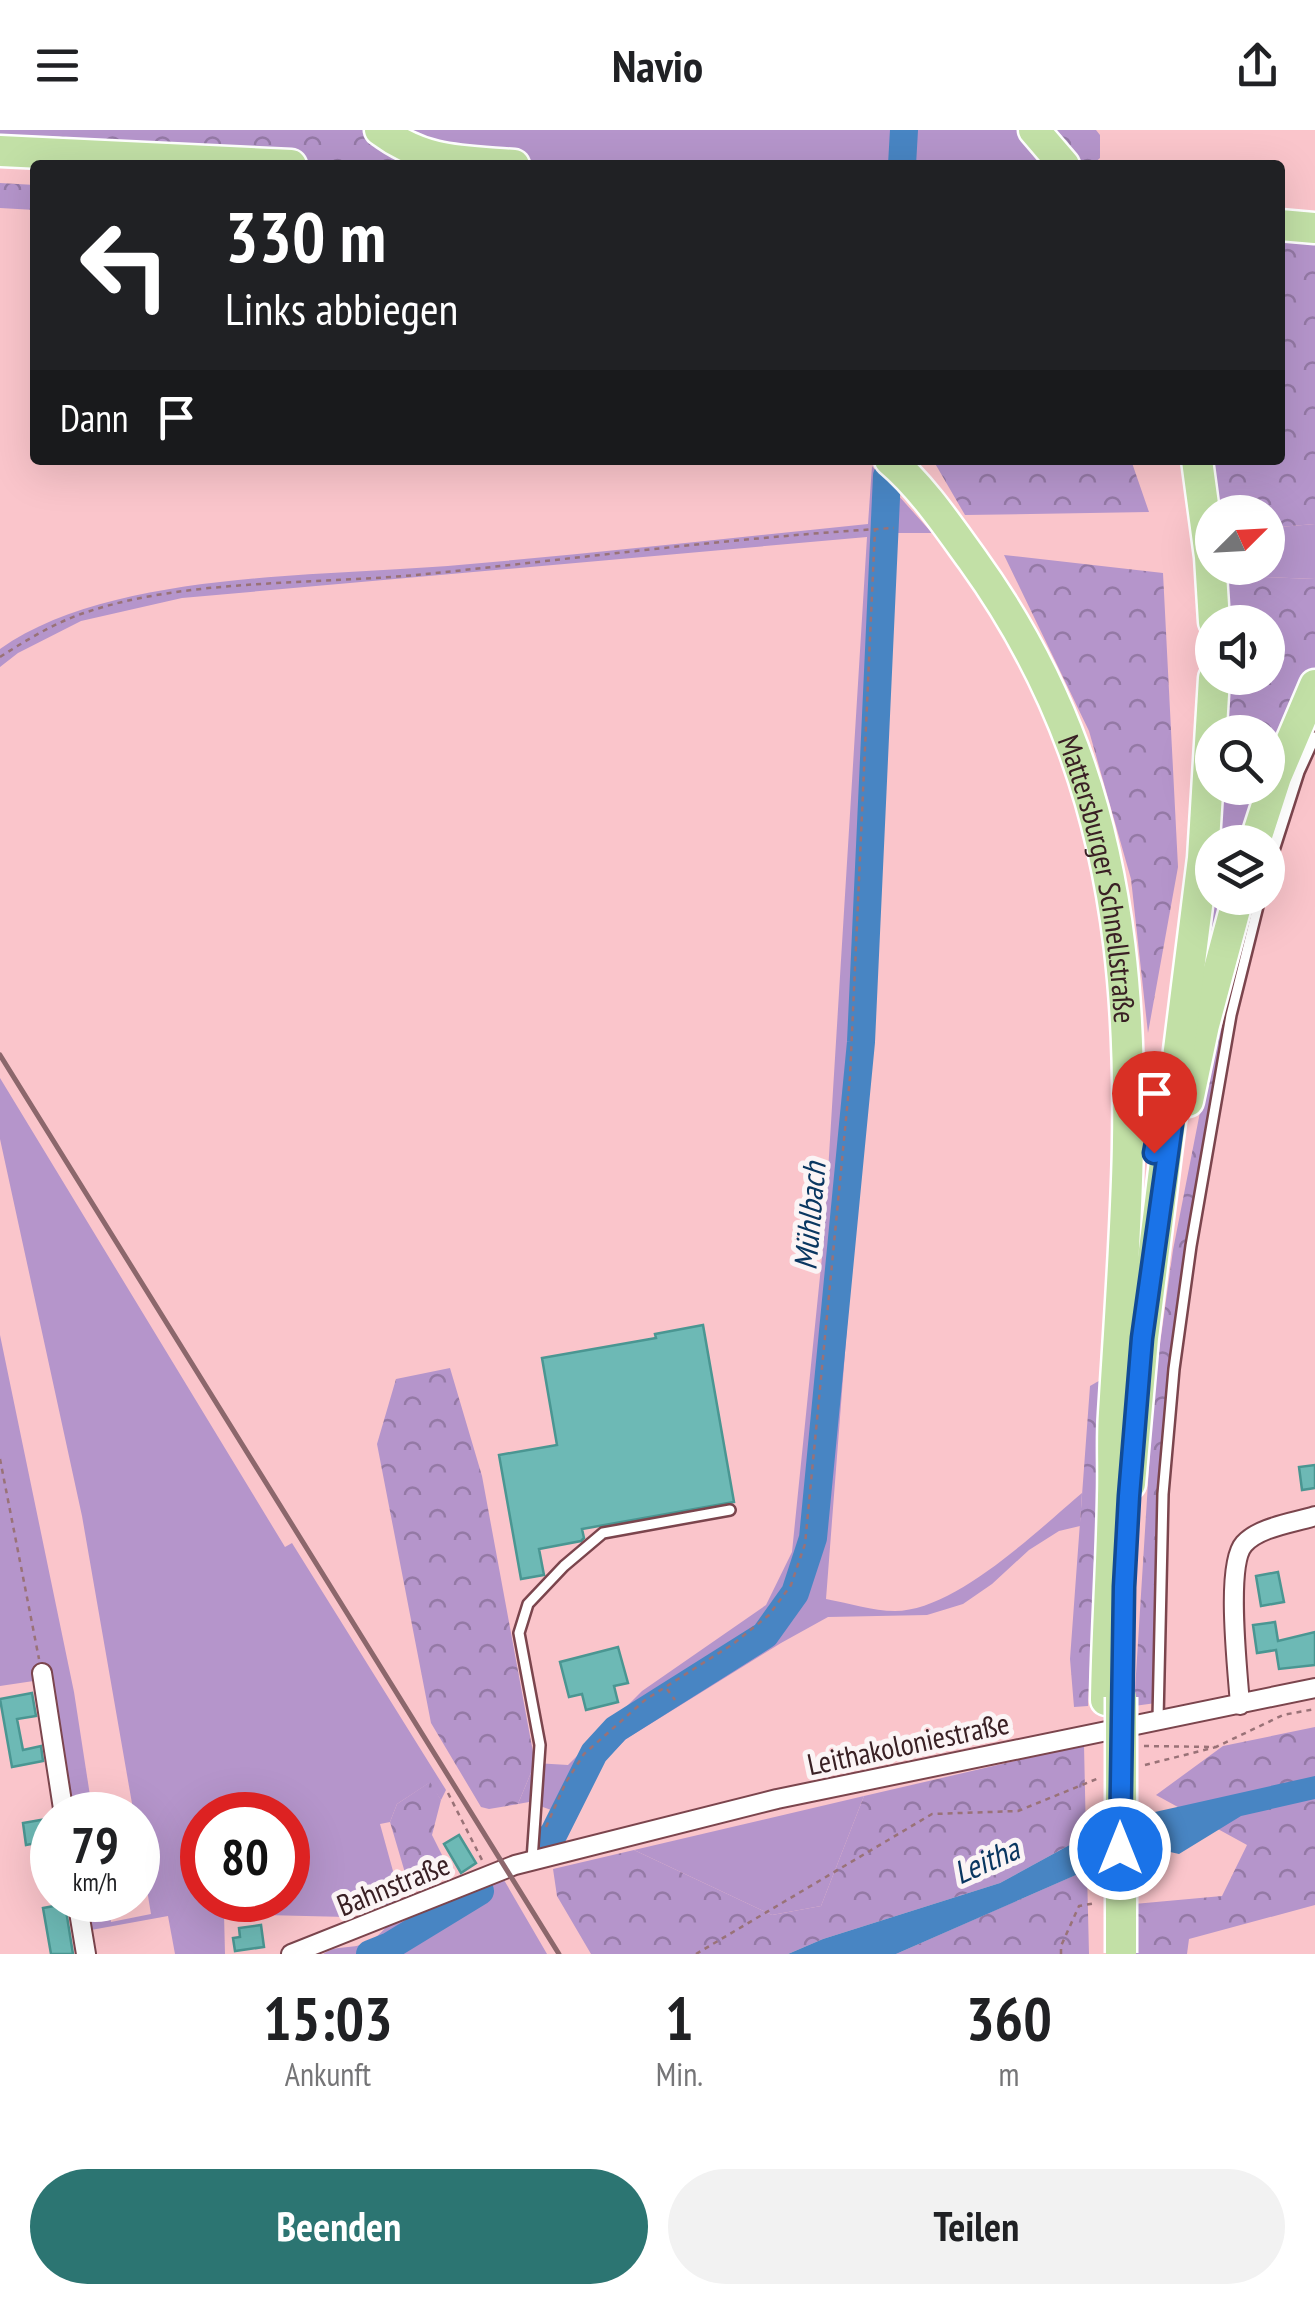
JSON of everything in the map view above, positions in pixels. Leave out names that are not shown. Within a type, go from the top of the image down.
[{"type":"highway","points":[[380,130],[427,156],[466,160]]},
{"type":"highway","points":[[1034,130],[1059,160]]},
{"type":"highway","points":[[0,151],[187,160]]},
{"type":"highway","points":[[0,167],[30,169]]},
{"type":"highway","points":[[1285,225],[1315,228]]},
{"type":"highway","name":"Mattersburger Schnellstraße","points":[[896,465],[989,583],[1045,680],[1086,784],[1108,865],[1120,931],[1128,1054],[1126,1198],[1112,1439],[1116,1954]]},
{"type":"highway","points":[[1198,465],[1213,605]]},
{"type":"highway","points":[[1260,825],[1315,685]]},
{"type":"highway","name":"Mattersburger Schnellstraße","points":[[1113,1699],[1155,1235],[1203,858],[1213,695]]},
{"type":"highway","points":[[1155,1235],[1170,1192],[1204,1025],[1233,915]]},
{"type":"highway","points":[[1114,1494],[1148,1191],[1161,1116],[1173,1080]]},
{"type":"street","points":[[1240,1705],[1234,1599],[1236,1556],[1245,1543],[1260,1533],[1315,1516]]},
{"type":"street","points":[[42,1673],[60,1792]]},
{"type":"street","name":"Leithakoloniestraße","points":[[526,1857],[778,1799],[1315,1688]]},
{"type":"street","name":"Bahnstraße","points":[[292,1954],[526,1857]]},
{"type":"street","points":[[81,1922],[86,1954]]},
{"type":"lane","points":[[1282,825],[1315,737]]},
{"type":"lane","points":[[1158,1718],[1164,1494],[1174,1369],[1231,1015],[1256,915]]},
{"type":"lane","points":[[526,1857],[540,1745],[519,1633],[528,1604],[603,1533],[730,1510]]},
{"type":"path","points":[[0,657],[36,634],[88,612],[152,597],[893,528]]},
{"type":"path","points":[[526,1857],[550,1822],[566,1782],[584,1754],[617,1721],[733,1644],[769,1615],[791,1585],[805,1544],[850,1077],[876,529]]},
{"type":"path","points":[[0,1459],[42,1673]]},
{"type":"path","points":[[667,1688],[675,1700]]},
{"type":"path","points":[[1140,1766],[1216,1746],[1283,1715],[1315,1709]]},
{"type":"path","points":[[1134,1746],[1216,1746]]},
{"type":"path","points":[[696,1954],[932,1814],[1018,1811],[1108,1776]]},
{"type":"path","points":[[448,1793],[490,1874]]},
{"type":"path","points":[[474,1847],[480,1844]]},
{"type":"path","points":[[1061,1954],[1060,1946],[1079,1906],[1110,1901]]},
{"type":"green space","points":[[0,130],[380,130],[427,156],[417,160],[187,160],[0,151]]},
{"type":"green space","points":[[380,130],[1034,130],[1043,160],[495,160]]},
{"type":"green space","points":[[1054,130],[1096,130],[1100,135],[1100,158],[1080,160]]},
{"type":"green space","points":[[0,183],[30,185],[30,210],[0,208]]},
{"type":"green space","points":[[1285,225],[1315,228],[1315,524],[1285,527],[1285,495],[1201,495],[1198,465],[1285,465]]},
{"type":"green space","points":[[936,465],[1133,465],[1149,512],[965,515]]},
{"type":"green space","points":[[872,466],[932,533],[896,533],[861,1145],[826,1599],[887,1611],[918,1607],[969,1584],[1082,1493],[1080,1526],[1059,1531],[1029,1550],[963,1604],[927,1615],[828,1617],[781,1643],[626,1739],[604,1761],[576,1819],[529,1802],[518,1804],[535,1763],[568,1765],[642,1691],[766,1605],[792,1552],[824,1237],[867,537],[182,598],[81,621],[18,653],[0,667],[0,649],[46,623],[100,604],[221,582],[459,565],[868,524]]},
{"type":"green space","points":[[1315,524],[1315,579],[1285,578],[1285,527]]},
{"type":"green space","points":[[1004,555],[1163,573],[1178,867],[1148,1033],[1131,879],[1089,731]]},
{"type":"green space","points":[[1285,578],[1315,579],[1315,685],[1285,764],[1285,715],[1211,715],[1213,695],[1285,695],[1285,605],[1212,605],[1210,585],[1285,585]]},
{"type":"green space","points":[[1204,805],[1269,805],[1261,825],[1202,825]]},
{"type":"green space","points":[[1195,910],[1195,915],[1234,915],[1220,966],[1191,959]]},
{"type":"green space","points":[[1226,1014],[1189,1225],[1170,1363],[1156,1703],[1134,1706],[1154,1387],[1173,1250],[1210,1061]]},
{"type":"green space","points":[[0,1078],[285,1547],[292,1543],[446,1790],[441,1800],[429,1783],[397,1804],[390,1822],[380,1824],[401,1900],[347,1917],[310,1916],[310,1792],[180,1792],[180,1922],[224,1922],[225,1954],[175,1954],[168,1916],[160,1917],[160,1792],[130,1792],[82,1516],[0,1139]]},
{"type":"green space","points":[[0,1335],[74,1692],[89,1792],[67,1792],[47,1679],[0,1686]]},
{"type":"green space","points":[[450,1368],[482,1476],[535,1763],[518,1804],[489,1809],[481,1807],[431,1723],[377,1444],[396,1379]]},
{"type":"green space","points":[[1104,1378],[1088,1706],[1074,1707],[1070,1659],[1090,1386]]},
{"type":"green space","points":[[1315,1727],[1315,1905],[1189,1939],[1187,1954],[1136,1954],[1134,1904],[1222,1896],[1247,1845],[1156,1795],[1223,1746]]},
{"type":"green space","points":[[1084,1745],[1086,1836],[1000,1883],[823,1939],[788,1954],[591,1954],[557,1896],[553,1869],[634,1850],[772,1915],[821,1906],[864,1796]]},
{"type":"green space","points":[[430,1782],[441,1800],[432,1835],[452,1875],[411,1893],[390,1822],[397,1804]]},
{"type":"green space","points":[[864,1796],[821,1906],[772,1915],[634,1850]]},
{"type":"green space","points":[[1087,1870],[1089,1954],[896,1954]]},
{"type":"green space","points":[[504,1880],[547,1954],[323,1954],[366,1943],[402,1916]]},
{"type":"green space","points":[[90,1922],[135,1922],[91,1930]]},
{"type":"water","points":[[1315,1776],[1315,1799],[1241,1816],[1179,1854],[1149,1843],[896,1954],[788,1954],[823,1939],[1000,1883],[1086,1836],[1146,1814]]},
{"type":"building","points":[[703,1325],[734,1502],[582,1529],[581,1541],[539,1549],[544,1575],[521,1579],[499,1455],[557,1445],[542,1358],[656,1338],[655,1334]]},
{"type":"building","points":[[1315,1465],[1315,1488],[1302,1490],[1299,1467]]},
{"type":"building","points":[[1278,1572],[1284,1602],[1261,1606],[1256,1576]]},
{"type":"building","points":[[1275,1622],[1278,1641],[1315,1632],[1315,1665],[1279,1669],[1276,1650],[1257,1653],[1253,1625]]},
{"type":"building","points":[[618,1647],[628,1683],[614,1686],[618,1702],[586,1710],[582,1694],[569,1697],[560,1662]]},
{"type":"building","points":[[32,1693],[36,1716],[17,1719],[23,1750],[41,1746],[43,1761],[12,1767],[0,1699]]},
{"type":"building","points":[[30,1822],[30,1844],[26,1845],[23,1823]]},
{"type":"building","points":[[459,1835],[476,1863],[461,1873],[444,1844]]},
{"type":"building","points":[[45,1922],[68,1922],[73,1954],[51,1954]]},
{"type":"building","points":[[261,1925],[264,1947],[235,1951],[233,1938],[240,1937],[239,1928]]},
{"type":"waterway","name":"Mühlbach","points":[[902,160],[904,130]]},
{"type":"waterway","name":"Mühlbach","points":[[543,1847],[594,1753],[616,1729],[765,1635],[795,1593],[813,1538],[861,1042],[887,476]]},
{"type":"waterway","name":"Mühlbach","points":[[370,1954],[480,1891]]},
{"type":"railway","points":[[0,1055],[559,1954]]},
{"type":"route","points":[[1120,1849],[1129,1496],[1142,1338],[1173,1117],[1173,1080],[1154,1153]]},
{"type":"water label","name":"Leitha","points":[[986,1860]]}]
